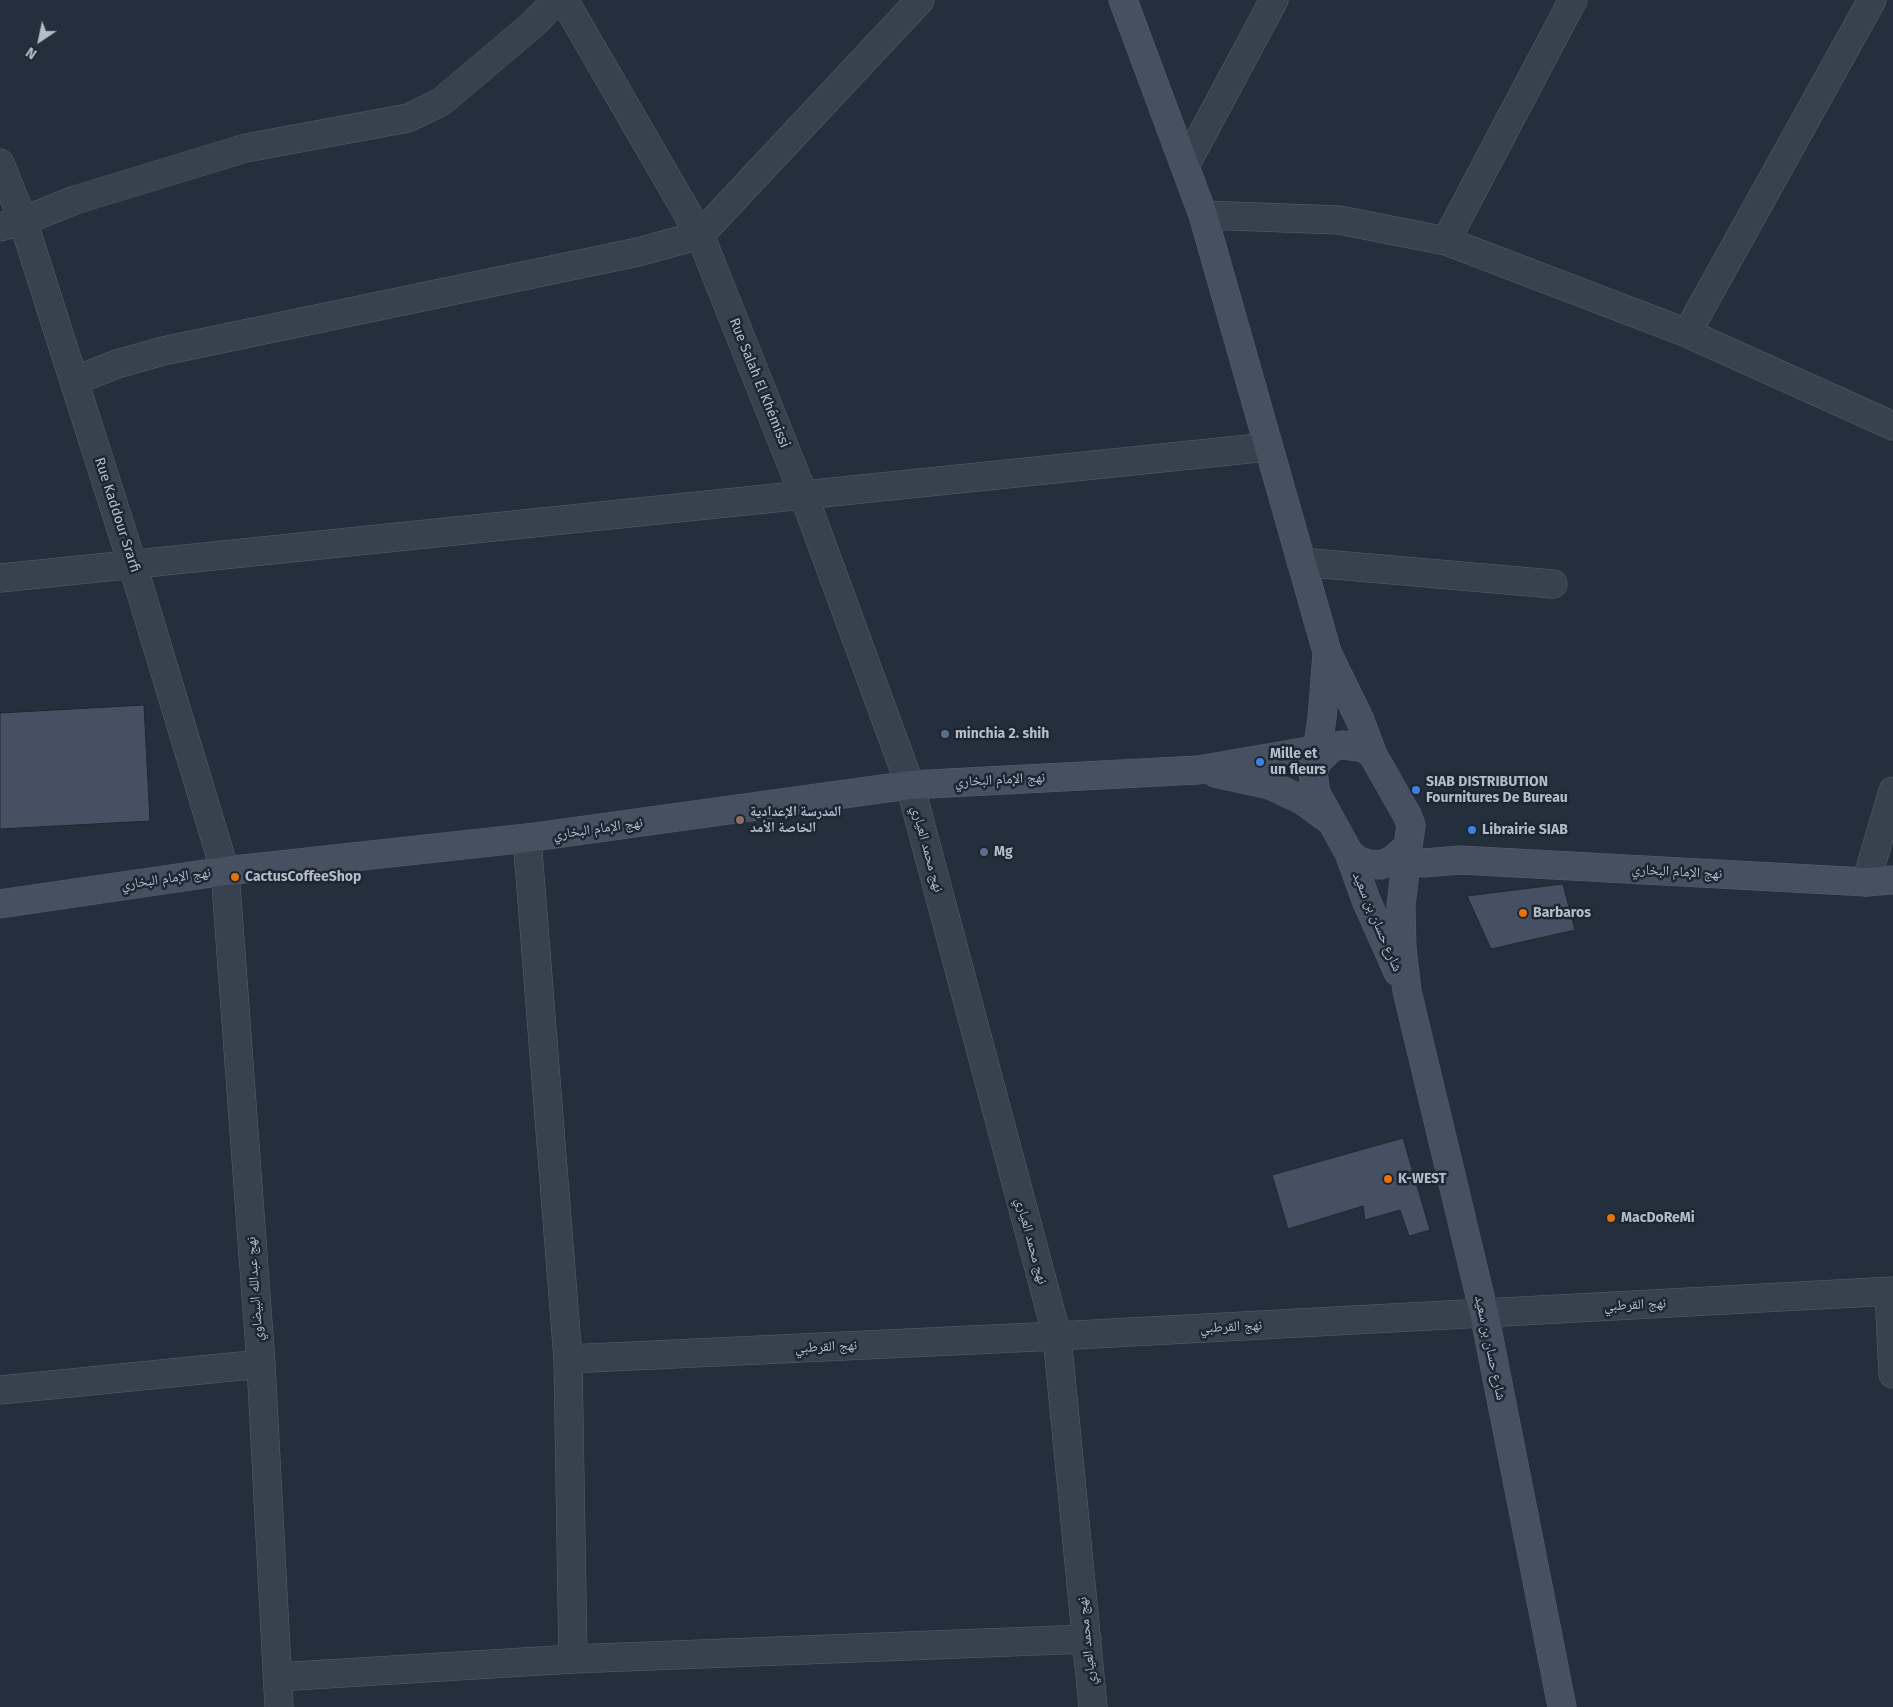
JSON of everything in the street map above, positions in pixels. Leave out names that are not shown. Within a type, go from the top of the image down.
[{"type":"street","points":[[11,224],[76,200],[246,148],[408,118],[441,102],[531,26],[557,0]]},
{"type":"street","name":"Rue Salah El Khémissi","points":[[564,0],[700,235],[804,496],[910,785]]},
{"type":"street","points":[[74,381],[117,364],[163,351],[638,252],[700,235],[920,0]]},
{"type":"street","points":[[1123,0],[1203,214],[1327,652],[1360,720],[1404,849],[1380,865],[1368,864],[1358,860],[1349,853]]},
{"type":"street","points":[[1185,166],[1274,0]]},
{"type":"street","points":[[1446,241],[1573,0]]},
{"type":"street","points":[[1687,333],[1872,0]]},
{"type":"street","name":"Rue Kaddour Srarfi","points":[[0,163],[11,224],[74,381],[133,566],[224,871]]},
{"type":"street","points":[[1203,214],[1339,220],[1446,241],[1687,333],[1893,426]]},
{"type":"street","points":[[0,578],[133,566],[1268,447]]},
{"type":"street","points":[[1301,562],[1553,584]]},
{"type":"street","name":"شارع حسان بن سعيد","points":[[1327,652],[1321,756],[1316,793],[1349,853],[1366,900],[1407,991]]},
{"type":"street","points":[[1198,770],[1321,756],[1354,745],[1364,748],[1373,755]]},
{"type":"street","points":[[1198,770],[1270,785],[1302,800],[1330,821]]},
{"type":"street","name":"نهج الإمام البخاري","points":[[0,904],[224,871],[528,838],[910,785],[1198,770]]},
{"type":"street","name":"نهج محمد العياري","points":[[910,785],[1057,1336],[1093,1707]]},
{"type":"street","points":[[1866,882],[1893,791]]},
{"type":"street","points":[[528,838],[568,1359],[573,1659]]},
{"type":"street","name":"نهج الإمام البخاري","points":[[1404,849],[1432,847],[1460,860]]},
{"type":"street","name":"نهج الإمام البخاري","points":[[1404,849],[1460,860],[1866,882],[1893,880]]},
{"type":"street","name":"شارع حسان بن سعيد","points":[[1404,849],[1401,905],[1402,948],[1407,991],[1484,1313],[1562,1707]]},
{"type":"street","name":"نهج عبدالله البيضاوي","points":[[224,871],[261,1364],[279,1707]]},
{"type":"street","points":[[1891,1291],[1893,1374]]},
{"type":"street","name":"نهج القرطبي","points":[[568,1359],[1057,1336],[1891,1291]]},
{"type":"street","points":[[0,1390],[261,1364]]},
{"type":"street","points":[[278,1677],[573,1659],[1087,1639]]},
{"type":"building","points":[[144,705],[150,821],[0,829],[0,713]]},
{"type":"building","name":"Barbaros","points":[[1563,884],[1575,930],[1491,949],[1467,896]]},
{"type":"building","points":[[1403,1138],[1430,1230],[1409,1236],[1400,1210],[1365,1220],[1363,1206],[1288,1229],[1272,1175]]},
{"type":"place","name":"minchia 2. shih","points":[[945,734]]},
{"type":"place","name":"Mille et un fleurs","points":[[1260,762]]},
{"type":"place","name":"SIAB DISTRIBUTION Fournitures De Bureau","points":[[1416,790]]},
{"type":"place","name":"المدرسة الإعدادية الخاصة الأمد","points":[[740,820]]},
{"type":"place","name":"Librairie SIAB","points":[[1472,830]]},
{"type":"place","name":"Mg","points":[[984,852]]},
{"type":"place","name":"CactusCoffeeShop","points":[[235,877]]},
{"type":"place","name":"Barbaros","points":[[1523,913]]},
{"type":"place","name":"K-WEST","points":[[1388,1179]]},
{"type":"place","name":"MacDoReMi","points":[[1611,1218]]}]
